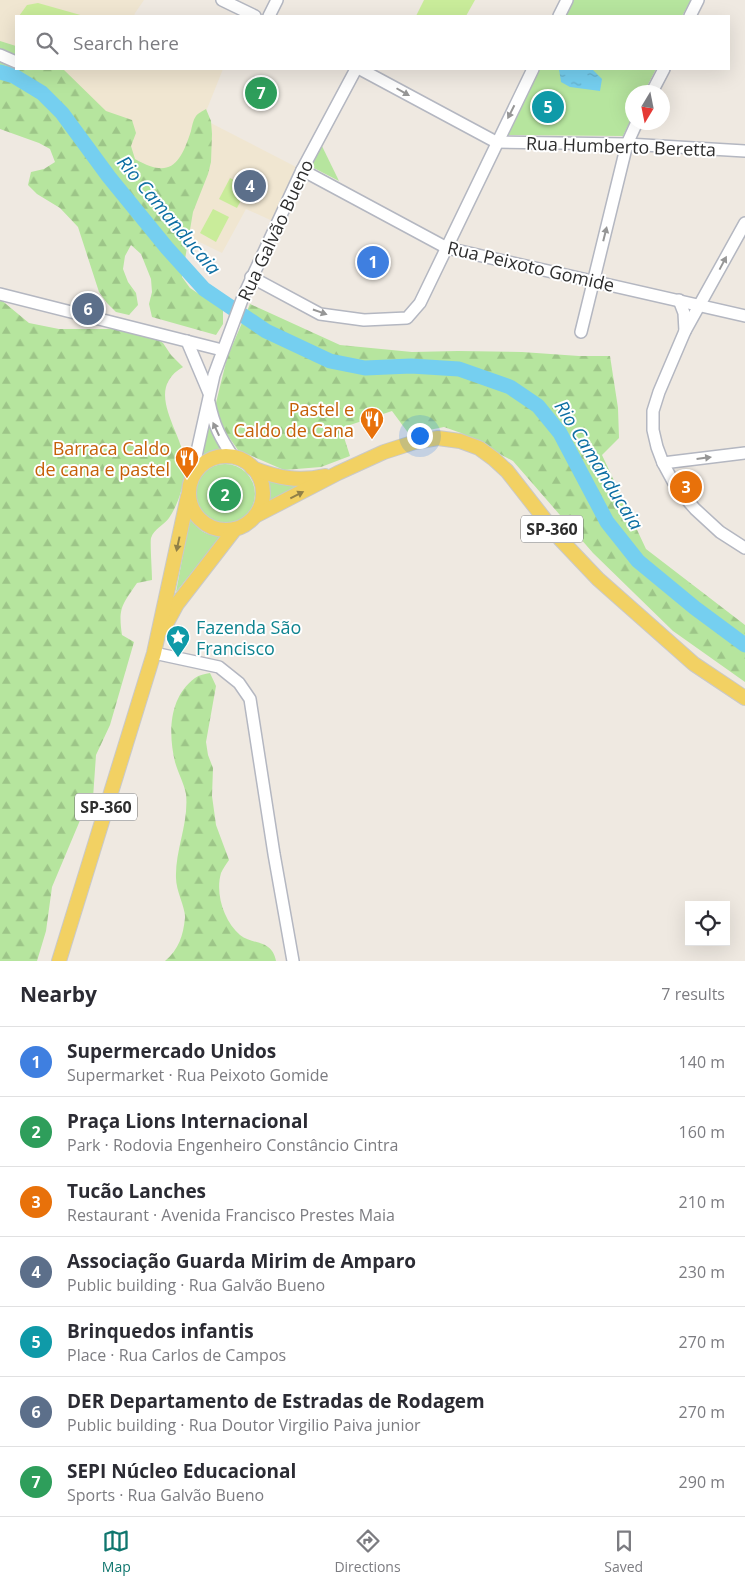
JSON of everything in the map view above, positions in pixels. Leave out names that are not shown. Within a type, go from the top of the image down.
[{"type":"main road","name":"SP-360","points":[[156,646],[177,604],[235,529],[246,524],[255,516],[338,473],[384,452],[415,442],[438,438],[460,441],[479,448],[494,458],[507,471],[561,540],[598,579],[694,664],[745,698]]},
{"type":"main road","name":"SP-360","points":[[59,961],[156,646],[194,473],[206,462],[222,456],[244,461],[252,468],[274,476],[295,479],[317,478],[338,473]]},
{"type":"main road","points":[[252,468],[259,476],[263,497],[255,516]]},
{"type":"main road","points":[[189,490],[192,509],[199,519],[210,527],[222,530],[235,529]]},
{"type":"street","points":[[222,0],[254,15]]},
{"type":"street","points":[[270,15],[277,0]]},
{"type":"street","points":[[560,15],[568,0]]},
{"type":"street","points":[[690,15],[698,0]]},
{"type":"street","points":[[0,55],[15,62]]},
{"type":"street","name":"Rua Galvão Bueno","points":[[189,490],[209,395],[228,333],[251,277],[302,170],[355,70]]},
{"type":"street","points":[[362,70],[496,142]]},
{"type":"street","points":[[251,277],[320,314],[364,320],[407,318],[420,303],[496,142],[532,70]]},
{"type":"street","points":[[656,85],[663,70]]},
{"type":"street","points":[[581,332],[627,144],[633,130]]},
{"type":"street","name":"Rua Humberto Beretta","points":[[496,142],[627,144],[745,151]]},
{"type":"street","name":"Rua Peixoto Gomide","points":[[302,170],[447,248],[700,304],[745,316]]},
{"type":"street","points":[[745,222],[684,331],[653,411],[657,448],[676,486],[695,509],[720,532],[745,548]]},
{"type":"street","points":[[0,294],[222,350]]},
{"type":"street","points":[[679,300],[684,313],[684,331]]},
{"type":"street","points":[[187,341],[209,395]]},
{"type":"street","name":"Rua Galvão Bueno","points":[[209,395],[213,422],[233,457]]},
{"type":"street","points":[[663,463],[745,453]]},
{"type":"street","points":[[156,646],[219,667],[239,683],[250,699],[293,961]]},
{"type":"shaded area","points":[[0,0],[144,0],[134,15],[15,15],[15,62],[0,55]]},
{"type":"shaded area","points":[[33,70],[223,70],[203,119],[302,170],[277,223],[246,209],[222,253],[181,233],[127,166]]},
{"type":"green space","points":[[424,0],[475,0],[467,15],[416,15]]},
{"type":"green space","points":[[573,0],[691,0],[683,15],[566,15]]},
{"type":"green space","points":[[38,3],[80,15],[20,15],[27,5]]},
{"type":"green space","points":[[0,41],[15,46],[15,70],[64,70],[106,111],[132,120],[136,133],[131,146],[135,159],[147,165],[165,168],[178,160],[187,143],[193,121],[198,114],[206,109],[211,121],[211,162],[193,212],[182,277],[190,288],[223,310],[223,324],[216,335],[152,317],[149,304],[152,292],[151,279],[141,254],[131,245],[125,256],[123,269],[128,282],[136,293],[138,305],[129,315],[116,312],[99,292],[78,227],[60,208],[37,194],[28,185],[31,172],[44,169],[55,162],[50,149],[0,129]]},
{"type":"green space","points":[[538,70],[655,70],[648,85],[625,85],[626,130],[623,136],[506,135]]},
{"type":"green space","points":[[320,142],[339,181],[308,165]]},
{"type":"green space","points":[[230,178],[248,187],[237,208],[219,199]]},
{"type":"green space","points":[[213,209],[229,217],[216,242],[200,233]]},
{"type":"green space","points":[[0,299],[29,323],[59,329],[111,329],[125,326],[140,329],[163,343],[171,355],[183,367],[171,377],[166,388],[165,401],[183,454],[185,473],[182,487],[172,513],[154,532],[151,538],[152,580],[137,583],[122,607],[122,635],[134,642],[110,725],[96,755],[93,798],[81,818],[52,887],[46,931],[37,961],[0,961]]},
{"type":"green space","points":[[250,304],[340,345],[412,352],[522,352],[610,356],[618,408],[619,438],[602,455],[646,549],[745,625],[745,682],[673,631],[593,553],[513,461],[461,433],[444,427],[409,434],[392,411],[341,428],[350,456],[321,467],[284,470],[238,450],[226,433],[215,407],[227,358]]},
{"type":"green space","points":[[206,421],[221,450],[200,458]]},
{"type":"green space","points":[[225,464],[241,469],[246,473],[250,478],[255,494],[250,510],[246,515],[241,519],[225,524],[209,519],[204,515],[200,510],[195,494],[200,478],[204,473],[209,469]]},
{"type":"green space","points":[[265,480],[305,485],[267,507],[269,492]]},
{"type":"green space","points":[[190,517],[196,526],[203,531],[211,535],[221,536],[176,592]]},
{"type":"green space","points":[[210,673],[216,686],[206,742],[213,768],[212,796],[216,825],[229,860],[221,873],[219,881],[222,907],[229,922],[240,935],[266,946],[274,954],[276,961],[165,961],[180,942],[185,918],[176,878],[176,868],[186,815],[186,794],[175,762],[171,728],[175,705],[186,686],[197,677]]},
{"type":"water","points":[[559,70],[593,70],[602,79],[600,91],[570,87],[561,82]]},
{"type":"waterway","name":"Rio Camanducaia","points":[[0,72],[14,76],[42,93],[62,113],[109,177],[167,248],[204,289],[266,331],[330,361],[365,368],[411,366],[459,369],[510,387],[538,406],[560,433],[607,522],[638,561],[695,608],[745,645]]},
{"type":"place","name":"SEPI Núcleo Educacional","points":[[261,93]]},
{"type":"place","name":"Brinquedos infantis","points":[[548,107]]},
{"type":"place","name":"Associação Guarda Mirim de Amparo","points":[[250,186]]},
{"type":"place","name":"Supermercado Unidos","points":[[373,262]]},
{"type":"place","name":"DER Departamento de Estradas de Rodagem","points":[[88,309]]},
{"type":"place","name":"Pastel e Caldo de Cana","points":[[372,440]]},
{"type":"place","name":"Barraca Caldo de cana e pastel","points":[[187,479]]},
{"type":"place","name":"Tucão Lanches","points":[[686,487]]},
{"type":"place","name":"Praça Lions Internacional","points":[[225,495]]},
{"type":"place","name":"Fazenda São Francisco","points":[[178,658]]}]
